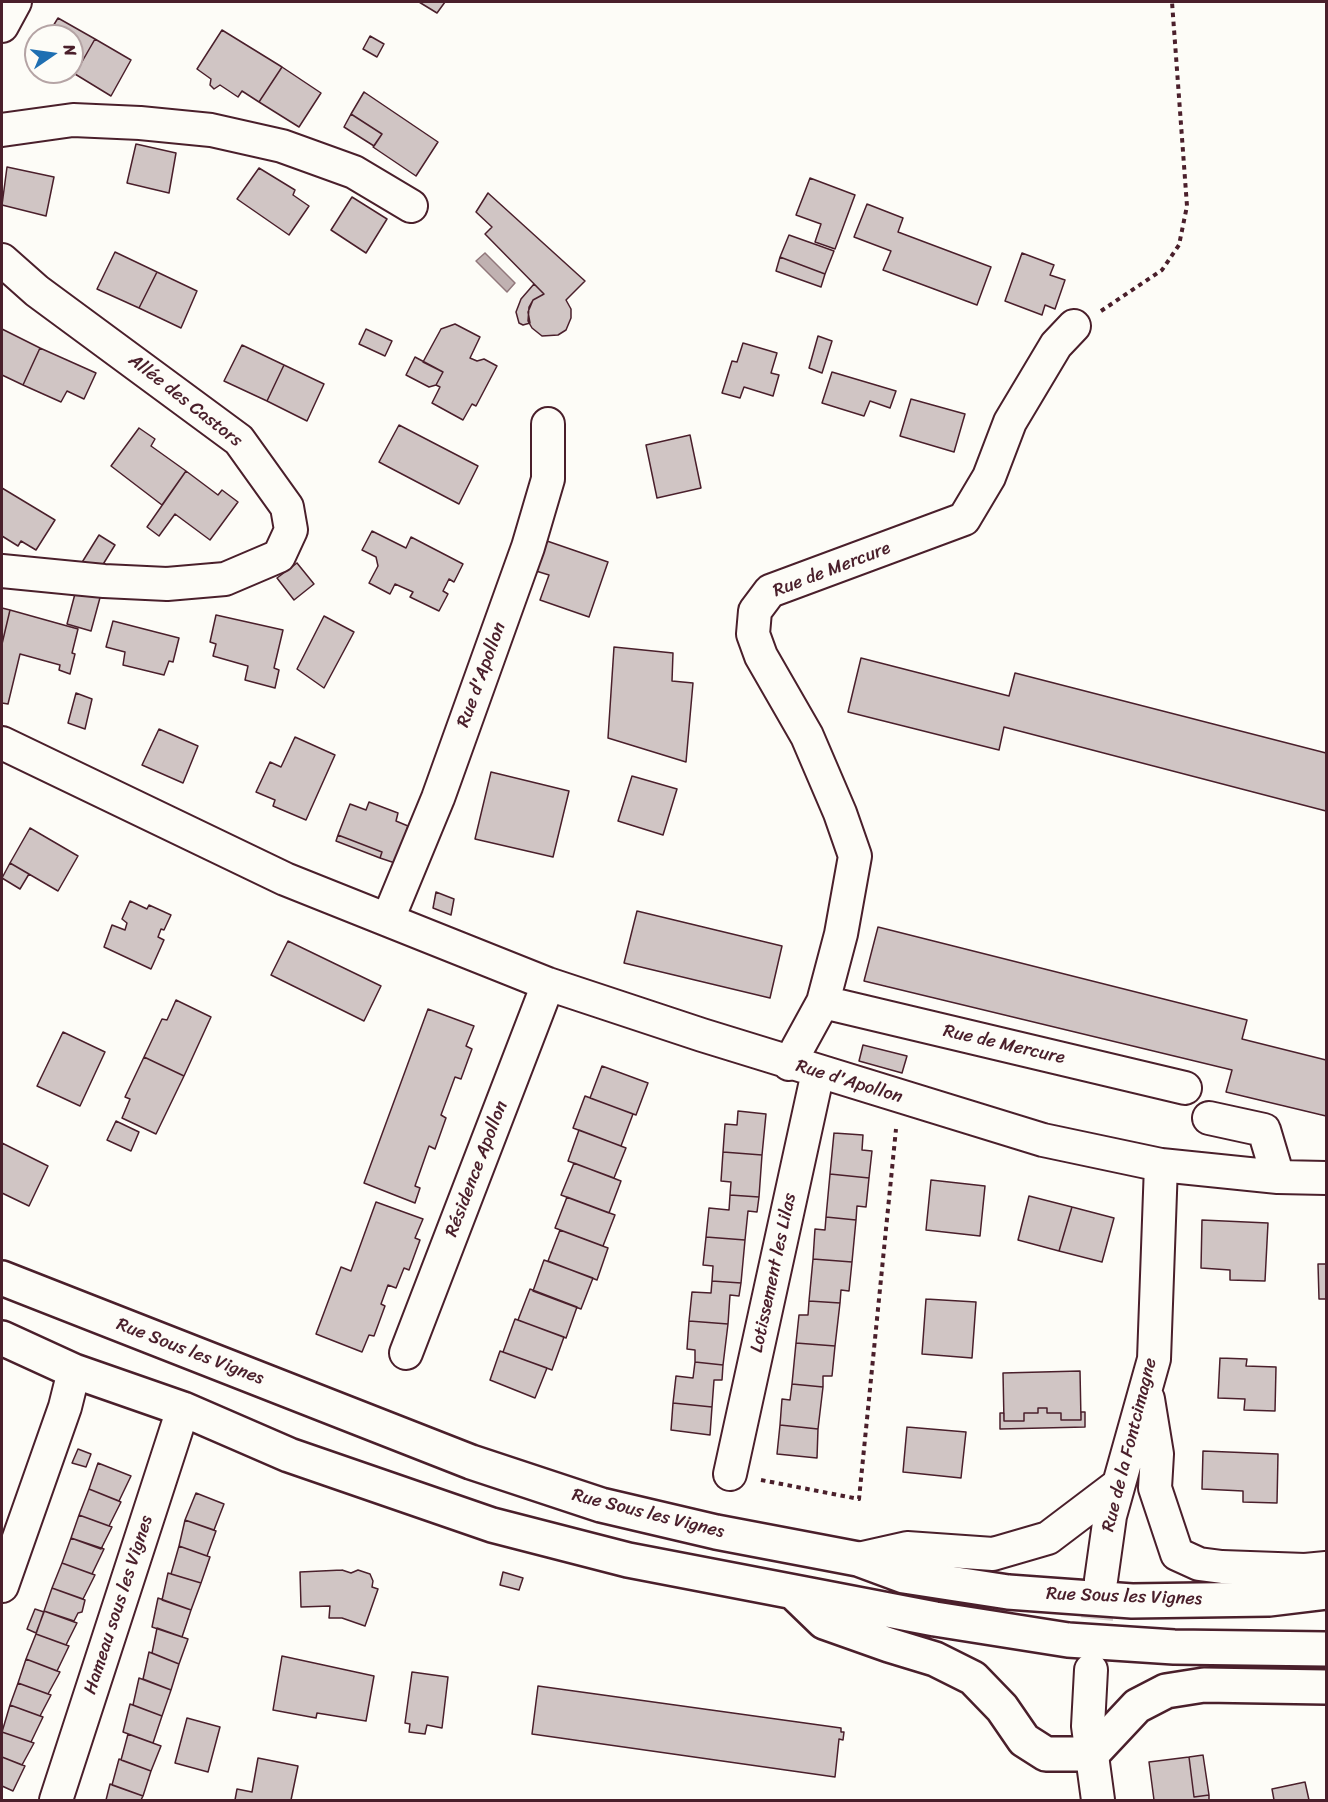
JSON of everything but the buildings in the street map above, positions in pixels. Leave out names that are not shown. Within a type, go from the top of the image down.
[{"type":"street","points":[[2,26],[15,2]]},
{"type":"street","points":[[2,130],[73,120],[140,123],[211,130],[282,146],[354,172],[411,206]]},
{"type":"street","name":"Allée des Castors","points":[[2,260],[37,291],[239,440],[287,507],[291,530],[279,556],[225,579],[167,584],[104,581],[2,571]]},
{"type":"street","name":"Rue de Mercure","points":[[803,1068],[824,1002],[841,934],[855,856],[844,821],[807,736],[761,656],[753,634],[754,611],[770,591],[963,519],[988,477],[1010,422],[1056,345],[1074,326]]},
{"type":"street","name":"Rue d'Apollon","points":[[388,919],[438,798],[528,546],[548,479],[548,424]]},
{"type":"street","name":"Rue d'Apollon","points":[[2,743],[285,879],[548,984],[803,1068],[1043,1140],[1161,1166],[1278,1177],[1326,1178]]},
{"type":"street","name":"Résidence Apollon","points":[[406,1353],[548,984]]},
{"type":"street","name":"Rue de Mercure","points":[[824,1002],[1185,1088]]},
{"type":"street","name":"Lotissement les Lilas","points":[[730,1474],[803,1068]]},
{"type":"street","points":[[1209,1118],[1264,1130],[1278,1177]]},
{"type":"street","name":"Rue de la Fontcimagne","points":[[1101,1580],[1104,1549],[1118,1485],[1147,1392],[1154,1359],[1161,1166]]},
{"type":"street","name":"Rue Sous les Vignes","points":[[2,1278],[471,1462],[602,1505],[716,1532],[858,1559],[904,1576],[1008,1593],[1132,1600],[1269,1599],[1326,1592]]},
{"type":"street","points":[[2,1338],[74,1371],[183,1409],[289,1455],[492,1525],[628,1560],[934,1620],[1068,1640],[1174,1647],[1326,1649]]},
{"type":"street","points":[[2,1586],[65,1407],[74,1371]]},
{"type":"street","points":[[1147,1392],[1157,1454],[1155,1488],[1177,1554],[1199,1564],[1222,1567],[1305,1570],[1326,1568]]},
{"type":"street","name":"Hameau sous les Vignes","points":[[56,1800],[183,1409]]},
{"type":"street","points":[[858,1559],[907,1548],[993,1554],[1048,1538],[1118,1485]]},
{"type":"street","points":[[794,1593],[824,1622],[889,1646],[935,1659],[973,1678],[988,1691],[1024,1740],[1046,1754],[1065,1756],[1092,1754],[1137,1706],[1166,1691],[1204,1686],[1326,1688]]},
{"type":"street","points":[[1091,1670],[1088,1726],[1098,1800]]},
{"type":"path","points":[[1074,326],[1126,296],[1162,270],[1179,245],[1187,206],[1172,2]]},
{"type":"path","points":[[730,1474],[859,1499],[899,1097]]},
{"type":"shaded area","points":[[485,253],[515,283],[507,292],[476,261]]},
{"type":"tunnel","points":[[1092,1667],[1101,1580]]}]
